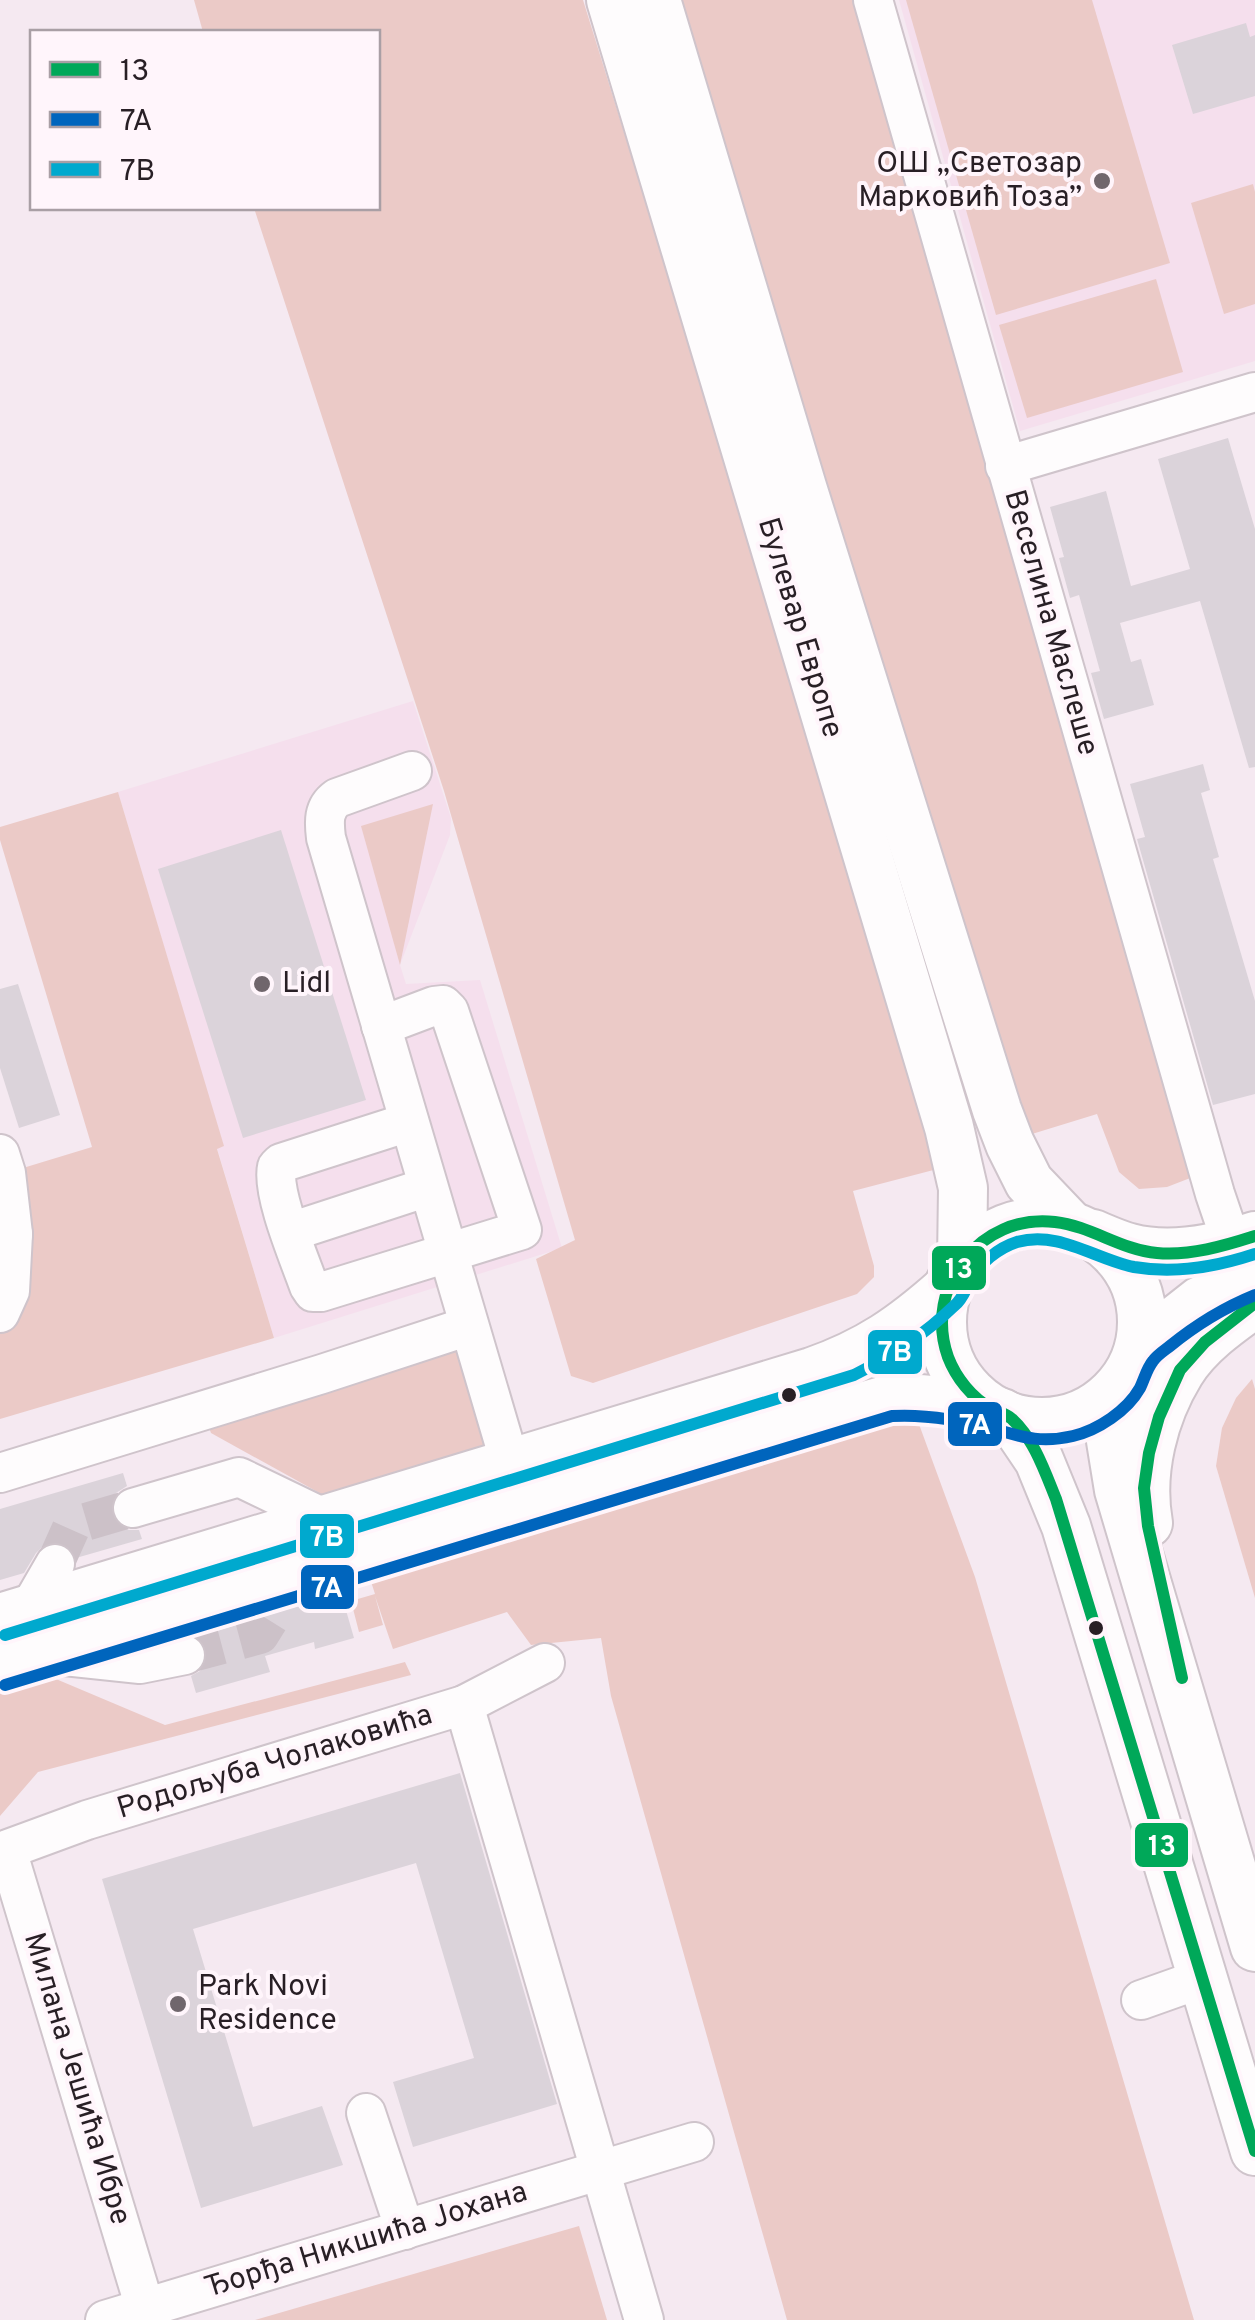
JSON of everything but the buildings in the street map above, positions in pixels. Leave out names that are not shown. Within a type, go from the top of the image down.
[{"type":"main road","name":"Булевар Европе","points":[[611,0],[950,1127],[963,1188],[955,1274]]},
{"type":"main road","name":"Булевар Европе","points":[[656,0],[802,487],[997,1110],[1029,1182],[1074,1226]]},
{"type":"main road","points":[[15,1613],[847,1359],[913,1319],[984,1240],[1010,1226],[1040,1222],[1074,1226],[1129,1248],[1160,1253],[1247,1252]]},
{"type":"main road","points":[[1074,1226],[1110,1248],[1132,1277],[1142,1312],[1111,1441],[1119,1490],[1255,1947]]},
{"type":"main road","points":[[0,1668],[282,1596],[889,1400],[939,1401],[1040,1422],[1069,1418],[1096,1407],[1129,1368],[1247,1252]]},
{"type":"main road","points":[[955,1274],[941,1321],[953,1369],[974,1396],[1006,1415],[1039,1460],[1066,1526],[1255,2151]]},
{"type":"main road","points":[[1196,1751],[1145,1502],[1147,1463],[1160,1412],[1181,1369],[1212,1336],[1255,1304]]},
{"type":"street","name":"Веселина Маслеше","points":[[872,0],[1214,1194],[1247,1252]]},
{"type":"street","points":[[1005,466],[1255,392]]},
{"type":"street","points":[[412,771],[348,792],[329,804],[326,838],[510,1463]]},
{"type":"street","points":[[381,1026],[434,1006],[450,1011],[522,1230],[313,1292],[275,1180],[277,1167],[409,1122]]},
{"type":"street","points":[[0,1154],[6,1173],[10,1291],[0,1312]]},
{"type":"street","points":[[290,1232],[428,1187]]},
{"type":"street","points":[[0,1473],[470,1326]]},
{"type":"street","points":[[133,1508],[239,1477],[326,1519]]},
{"type":"street","points":[[15,1613],[55,1564]]},
{"type":"street","points":[[48,1654],[140,1664],[185,1655]]},
{"type":"street","name":"Родољуба Чолаковића","points":[[4,1851],[87,1820],[464,1705],[545,1663]]},
{"type":"street","points":[[464,1705],[613,2166],[644,2320]]},
{"type":"street","name":"Милана Јешића Ибре","points":[[4,1851],[145,2308]]},
{"type":"street","points":[[1141,2000],[1203,1978]]},
{"type":"street","points":[[366,2114],[405,2230]]},
{"type":"street","name":"Ђорђа Никшића Јохана","points":[[106,2320],[694,2142]]},
{"type":"shaded area","points":[[194,0],[583,0],[945,1167],[853,1191],[874,1266],[874,1277],[857,1294],[593,1383],[571,1376],[536,1259],[575,1240],[444,791],[255,210],[380,210],[380,30],[202,30]]},
{"type":"shaded area","points":[[670,0],[856,0],[1198,1175],[1167,1187],[1139,1189],[1119,1172],[1097,1114],[1032,1134],[1024,1126]]},
{"type":"shaded area","name":"ОШ „Светозар Марковић Тоза”","points":[[899,0],[1255,0],[1255,361],[1020,431]]},
{"type":"shaded area","points":[[906,0],[1092,0],[1170,263],[996,315]]},
{"type":"shaded area","points":[[1253,184],[1255,304],[1224,314],[1191,203]]},
{"type":"shaded area","points":[[1156,279],[1183,372],[1027,418],[999,325]]},
{"type":"shaded area","points":[[413,701],[451,818],[450,835],[400,965],[406,984],[480,980],[562,1248],[274,1338],[217,1148],[223,1145],[118,792]]},
{"type":"shaded area","points":[[118,792],[224,1146],[217,1149],[274,1338],[0,1419],[0,1175],[92,1147],[0,840],[0,827]]},
{"type":"shaded area","points":[[433,804],[400,965],[361,826]]},
{"type":"shaded area","points":[[463,1337],[501,1451],[334,1501],[211,1433],[205,1416]]},
{"type":"shaded area","points":[[1252,1379],[1255,1598],[1216,1466],[1222,1428],[1236,1398]]},
{"type":"shaded area","points":[[916,1416],[975,1577],[1194,2320],[787,2320],[611,1696],[601,1638],[531,1645],[507,1612],[393,1649],[375,1596],[383,1625],[359,1632],[351,1601],[375,1594],[367,1569],[864,1419]]},
{"type":"shaded area","points":[[405,1662],[411,1675],[38,1772],[0,1816],[0,1683],[37,1671],[165,1725]]},
{"type":"shaded area","points":[[579,2226],[607,2320],[255,2320]]},
{"type":"tunnel","points":[[55,1564],[72,1526],[133,1508]]},
{"type":"tunnel","points":[[185,1655],[260,1635],[275,1611]]},
{"type":"transit line","name":"13","points":[[1255,1236],[1169,1254],[1144,1251],[1055,1222],[1028,1222],[1003,1229],[982,1242],[951,1281],[942,1331],[948,1357],[960,1380],[978,1399],[1020,1427],[1038,1456],[1056,1499],[1255,2151]]},
{"type":"transit line","name":"7B","points":[[5,1635],[854,1375],[931,1326],[960,1300],[984,1262],[1017,1242],[1047,1240],[1134,1267],[1165,1270],[1225,1263],[1255,1254]]},
{"type":"transit line","name":"7A","points":[[5,1685],[892,1416],[945,1419],[1034,1439],[1083,1433],[1128,1404],[1161,1353],[1211,1317],[1255,1295]]},
{"type":"transit line","name":"13","points":[[1182,1678],[1148,1526],[1144,1488],[1149,1453],[1159,1417],[1180,1370],[1205,1342],[1255,1303]]},
{"type":"place","name":"ОШ „Светозар Марковић Тоза”","points":[[1102,181]]},
{"type":"place","name":"Lidl","points":[[262,984]]},
{"type":"place","name":"Park Novi Residence","points":[[178,2004]]}]
